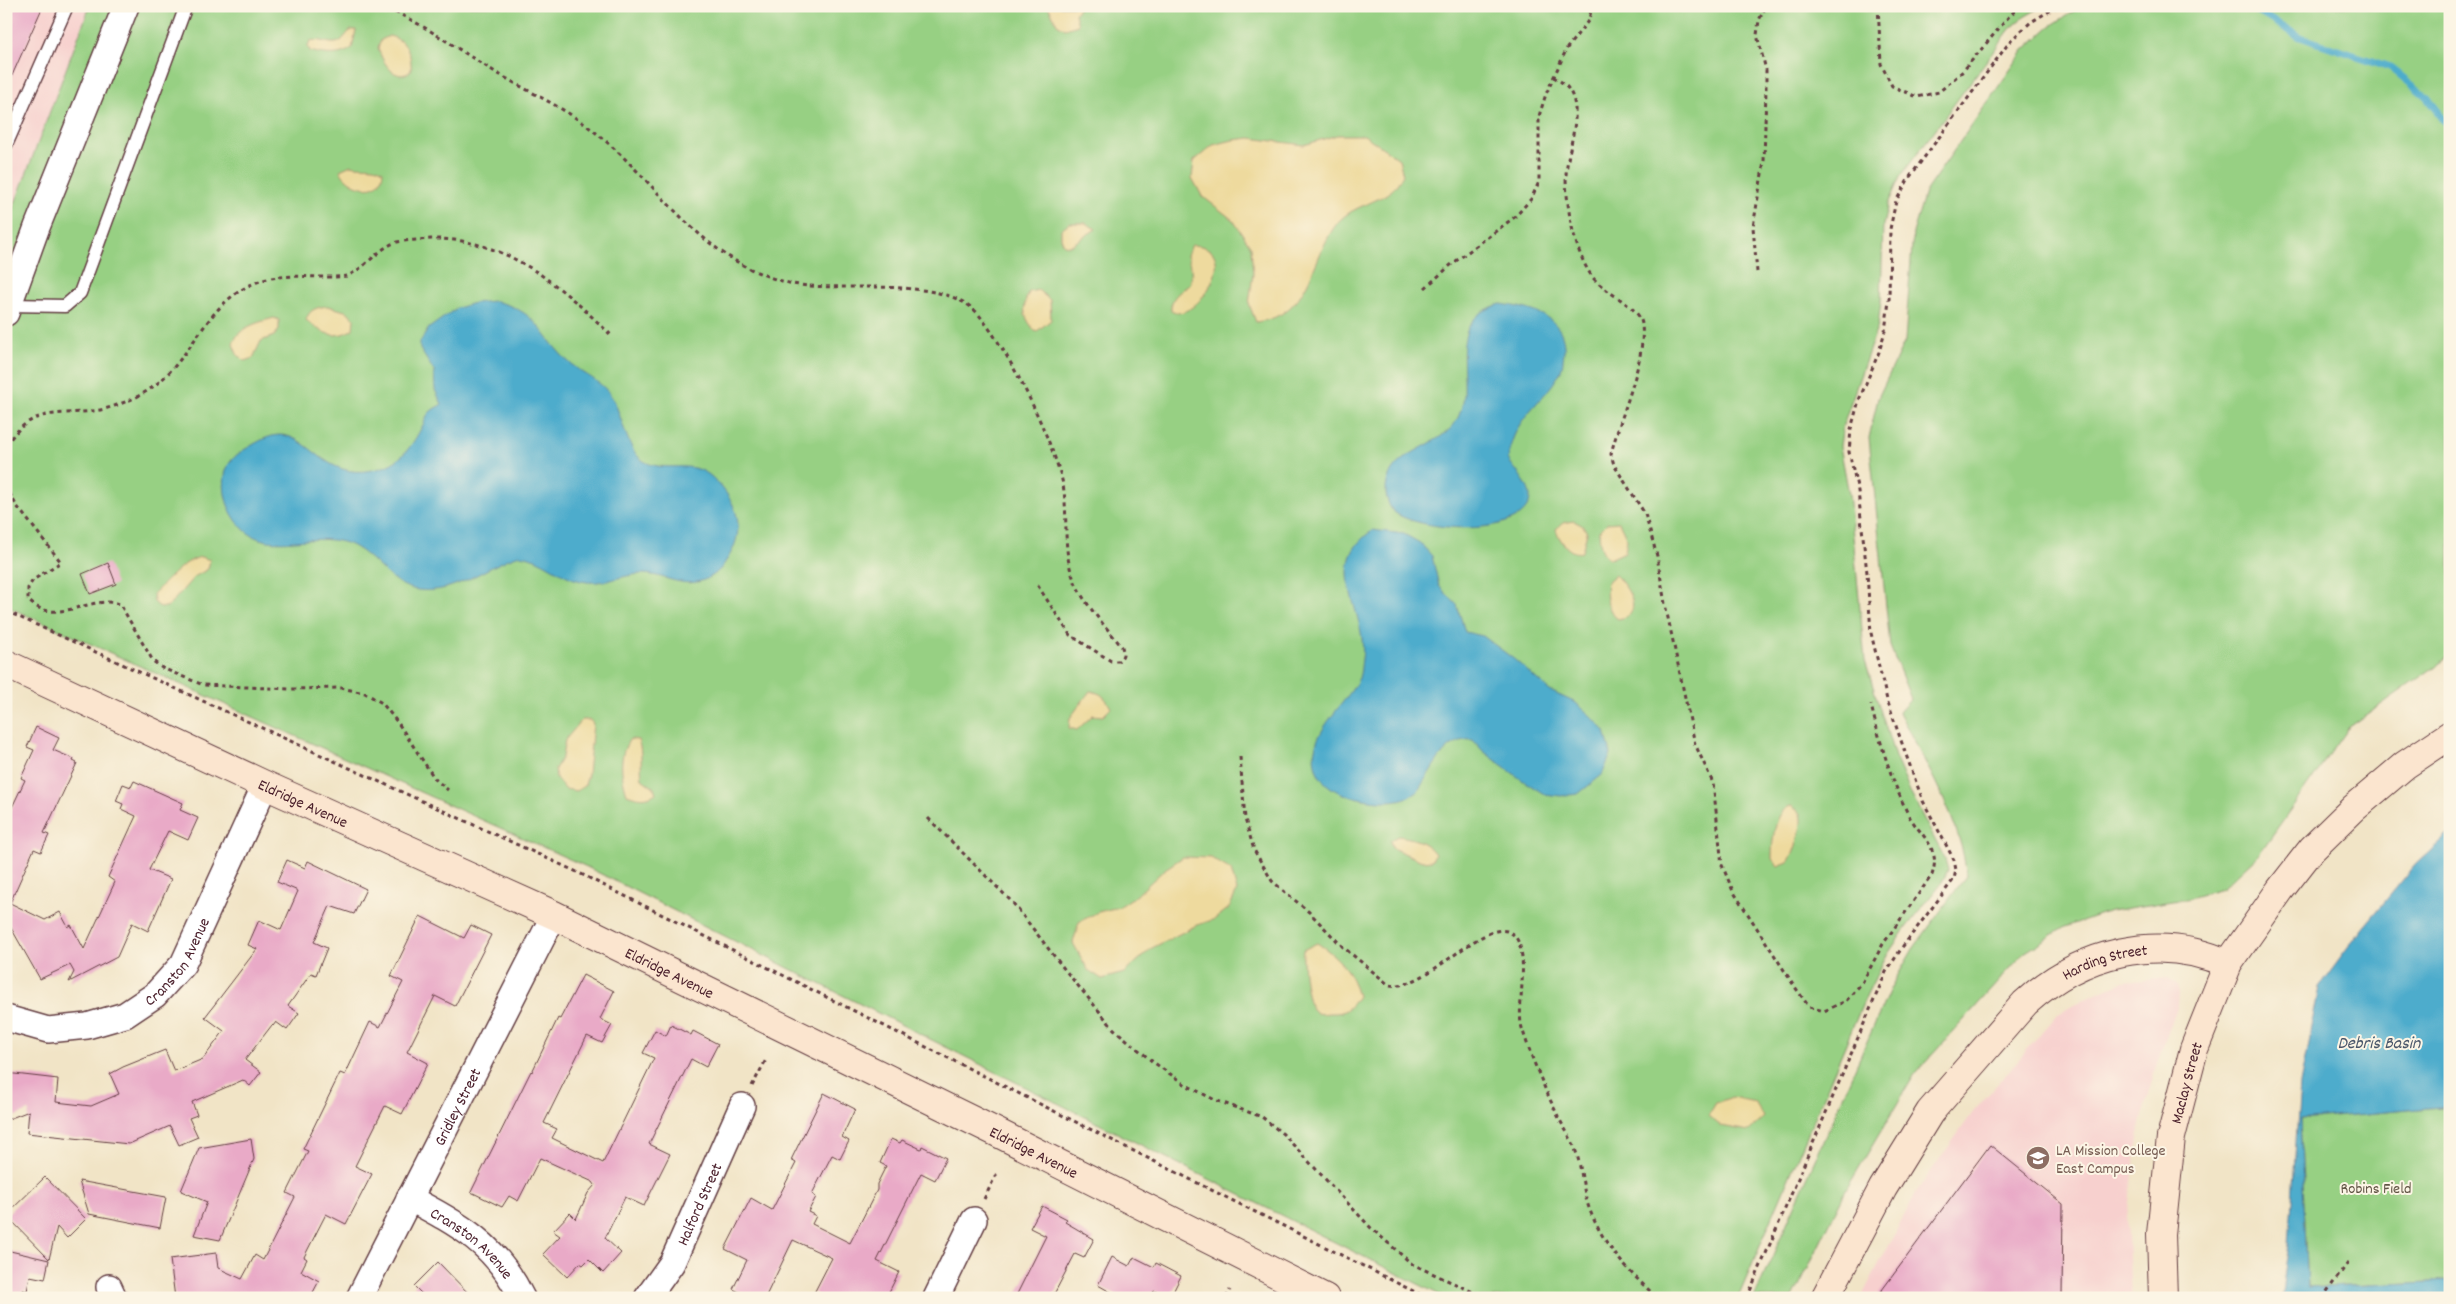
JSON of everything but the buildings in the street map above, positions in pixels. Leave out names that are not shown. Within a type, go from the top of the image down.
[{"type":"street","points":[[8,309],[37,227],[126,6]]},
{"type":"street","name":"Eldridge Avenue","points":[[6,664],[265,785],[554,915],[996,1132],[1325,1298]]},
{"type":"street","points":[[2228,964],[2280,890],[2312,849],[2354,808],[2405,765],[2450,736]]},
{"type":"street","name":"Cranston Avenue","points":[[6,1018],[48,1030],[87,1026],[125,1015],[155,995],[183,964],[265,785]]},
{"type":"street","name":"Gridley Street","points":[[360,1298],[554,915]]},
{"type":"street","name":"Harding Street","points":[[1825,1298],[1883,1188],[1930,1112],[2025,1003],[2042,988],[2065,972],[2104,956],[2144,949],[2185,950],[2205,953],[2228,964]]},
{"type":"street","name":"Maclay Street","points":[[2163,1298],[2161,1234],[2171,1136],[2194,1049],[2228,964]]},
{"type":"street","name":"Halford Street","points":[[647,1298],[672,1263],[742,1106]]},
{"type":"street","name":"Cranston Avenue","points":[[409,1198],[442,1215],[496,1255],[522,1298]]},
{"type":"street","points":[[936,1298],[974,1220]]},
{"type":"lane","points":[[6,145],[67,6]]},
{"type":"lane","points":[[8,309],[64,306],[80,293],[186,6]]},
{"type":"path","points":[[380,6],[405,15],[494,71],[554,105],[599,135],[636,168],[693,231],[730,259],[756,272],[793,284],[934,291],[964,301],[978,314],[1013,368],[1035,410],[1060,475],[1066,500],[1068,548],[1073,577],[1086,600],[1122,647],[1124,654],[1122,658],[1111,662],[1070,635],[1036,583]]},
{"type":"path","points":[[1425,288],[1452,264],[1516,216],[1531,199],[1539,182],[1539,116],[1553,77],[1567,48],[1588,21],[1593,6]]},
{"type":"path","points":[[1757,272],[1753,227],[1764,162],[1766,70],[1756,35],[1759,20],[1766,6]]},
{"type":"path","points":[[1878,6],[1881,64],[1892,86],[1917,98],[1938,92],[1963,70],[2011,14],[2022,6]]},
{"type":"path","points":[[1748,1298],[1886,972],[1903,946],[1954,879],[1956,870],[1949,848],[1923,801],[1887,700],[1871,632],[1858,491],[1849,452],[1851,429],[1859,400],[1880,352],[1885,331],[1889,301],[1890,228],[1896,201],[1909,178],[2011,40],[2030,22],[2058,6]]},
{"type":"path","points":[[1553,77],[1565,82],[1571,90],[1575,102],[1574,124],[1569,146],[1566,178],[1570,218],[1582,258],[1592,276],[1610,294],[1636,311],[1642,323],[1639,360],[1611,454],[1614,465],[1644,514],[1657,556],[1664,604],[1695,744],[1713,783],[1722,865],[1733,890],[1793,984],[1810,1007],[1824,1011],[1846,1001],[1862,983],[1883,944],[1932,875],[1935,867],[1934,855],[1930,844],[1910,817],[1892,780],[1884,760],[1870,705]]},
{"type":"path","points":[[6,445],[17,429],[32,418],[43,415],[94,411],[115,406],[153,386],[169,374],[186,355],[219,307],[250,286],[275,278],[334,278],[347,276],[355,273],[387,247],[397,242],[445,239],[500,252],[527,265],[554,282],[613,337]]},
{"type":"path","points":[[6,486],[16,505],[61,562],[33,580],[28,588],[28,600],[37,608],[66,612],[109,601],[120,604],[153,661],[162,668],[203,685],[341,688],[364,693],[382,703],[398,723],[435,779],[448,790]]},
{"type":"path","points":[[6,611],[577,872],[1427,1298]]},
{"type":"path","points":[[1240,757],[1241,790],[1245,819],[1254,850],[1272,881],[1309,912],[1343,947],[1389,985],[1396,986],[1431,971],[1496,930],[1508,932],[1515,938],[1522,963],[1521,1027],[1552,1103],[1576,1151],[1588,1205],[1598,1228],[1623,1266],[1658,1298]]},
{"type":"path","points":[[928,818],[1012,903],[1114,1029],[1186,1085],[1215,1100],[1262,1117],[1283,1134],[1371,1228],[1412,1264],[1486,1298]]},
{"type":"path","points":[[742,1106],[768,1058]]},
{"type":"path","points":[[974,1220],[996,1173]]},
{"type":"path","points":[[2322,1298],[2348,1263]]},
{"type":"path","points":[[1226,1298],[1230,1290]]},
{"type":"shaded area","points":[[6,6],[90,6],[6,227]]},
{"type":"shaded area","name":"LA Mission College East Campus","points":[[2167,978],[2176,984],[2179,992],[2178,1004],[2156,1066],[2140,1124],[2127,1216],[2131,1298],[1861,1298],[1917,1191],[1974,1111],[2058,1014],[2097,992],[2124,982]]},
{"type":"green space","points":[[90,6],[2043,6],[2024,17],[2010,29],[1900,177],[1888,204],[1883,225],[1881,301],[1878,325],[1843,425],[1840,446],[1849,494],[1865,661],[1895,757],[1912,796],[1945,859],[1948,870],[1942,882],[1885,958],[1867,994],[1738,1298],[1446,1298],[587,867],[6,606],[6,227]]},
{"type":"green space","points":[[2082,6],[2450,6],[2450,656],[2348,728],[2259,854],[2222,889],[2186,899],[2110,911],[2065,927],[2024,953],[1915,1074],[1847,1188],[1793,1298],[1754,1298],[1891,987],[1913,949],[1966,876],[1964,857],[1950,814],[1930,770],[1899,712],[1911,699],[1890,646],[1869,438],[1878,398],[1905,341],[1913,233],[1925,192],[2024,50],[2049,27]]},
{"type":"green space","name":"Robins Field","points":[[2450,1106],[2450,1281],[2308,1288],[2300,1120]]},
{"type":"sand","points":[[1048,6],[1080,6],[1075,14],[1078,25],[1065,29],[1057,24]]},
{"type":"sand","points":[[351,30],[356,30],[352,48],[342,53],[321,53],[310,51],[308,47],[310,41],[314,40],[332,43],[339,42]]},
{"type":"sand","points":[[389,36],[404,44],[411,59],[411,71],[400,75],[395,73],[386,64],[378,48],[381,40]]},
{"type":"sand","points":[[1337,135],[1364,135],[1399,159],[1403,175],[1393,189],[1351,212],[1339,221],[1329,235],[1300,296],[1289,308],[1275,317],[1256,322],[1249,304],[1253,274],[1251,247],[1233,220],[1202,196],[1192,178],[1194,161],[1213,145],[1233,140],[1250,138],[1304,145]]},
{"type":"sand","points":[[351,165],[379,169],[383,171],[381,179],[377,185],[371,187],[356,185],[350,182],[340,170]]},
{"type":"sand","points":[[1069,223],[1085,223],[1096,229],[1070,246],[1064,245],[1061,238],[1061,229]]},
{"type":"sand","points":[[1192,245],[1208,249],[1215,258],[1216,270],[1211,284],[1203,297],[1192,307],[1181,313],[1171,311],[1174,298],[1190,284],[1192,273],[1187,255]]},
{"type":"sand","points":[[1038,290],[1050,300],[1051,320],[1036,332],[1026,318],[1025,303],[1029,292]]},
{"type":"sand","points":[[328,306],[348,312],[354,319],[353,329],[346,333],[328,334],[317,329],[306,320],[309,313],[314,309]]},
{"type":"sand","points":[[274,318],[279,320],[279,330],[274,336],[261,341],[253,358],[244,361],[237,354],[233,344],[239,333],[250,326]]},
{"type":"sand","points":[[1574,521],[1583,526],[1587,532],[1582,552],[1578,553],[1573,552],[1562,542],[1556,529],[1563,523]]},
{"type":"sand","points":[[1619,522],[1627,539],[1625,552],[1610,559],[1602,550],[1599,531],[1607,523]]},
{"type":"sand","points":[[201,557],[210,560],[208,569],[194,577],[169,606],[161,608],[154,602],[153,594],[169,578],[187,563]]},
{"type":"sand","points":[[1615,575],[1625,586],[1633,606],[1631,612],[1618,619],[1611,612],[1606,592],[1607,582]]},
{"type":"sand","points":[[1090,691],[1103,696],[1111,708],[1103,716],[1093,715],[1077,730],[1069,728],[1070,718]]},
{"type":"sand","points":[[582,720],[590,720],[593,724],[588,774],[585,785],[577,791],[565,789],[556,778],[555,769],[562,757],[565,740]]},
{"type":"sand","points":[[630,739],[638,740],[642,779],[654,788],[656,793],[649,797],[627,794],[623,780],[622,759]]},
{"type":"sand","points":[[1791,806],[1800,814],[1800,831],[1791,858],[1788,862],[1778,866],[1772,859],[1775,828],[1781,814]]},
{"type":"sand","points":[[1398,836],[1423,843],[1435,854],[1432,860],[1422,861],[1392,848],[1390,840]]},
{"type":"sand","points":[[1183,857],[1211,858],[1231,870],[1237,891],[1229,908],[1215,919],[1195,926],[1152,948],[1124,973],[1102,979],[1088,970],[1073,943],[1079,922],[1098,912],[1119,907],[1138,894],[1165,869]]},
{"type":"sand","points":[[1317,943],[1338,959],[1352,979],[1358,996],[1350,1007],[1344,1011],[1319,1014],[1313,1010],[1308,999],[1303,950]]},
{"type":"sand","points":[[1732,1097],[1755,1102],[1764,1117],[1749,1131],[1721,1126],[1708,1116],[1716,1103]]},
{"type":"water","points":[[493,301],[509,305],[530,318],[570,363],[599,383],[609,393],[632,448],[642,460],[659,466],[696,468],[713,478],[722,488],[734,507],[738,528],[733,550],[714,575],[690,583],[648,574],[588,582],[573,579],[536,559],[520,555],[458,584],[432,590],[418,590],[398,582],[356,547],[346,543],[330,540],[268,541],[255,537],[242,528],[231,512],[224,490],[227,468],[236,456],[263,439],[280,435],[291,437],[301,442],[330,464],[342,469],[356,471],[372,470],[382,468],[397,460],[409,448],[429,413],[442,404],[435,390],[434,371],[420,349],[420,342],[429,328],[457,308],[474,303]]},
{"type":"water","points":[[1501,304],[1534,311],[1544,316],[1559,329],[1563,339],[1564,352],[1561,371],[1554,383],[1523,420],[1511,444],[1508,459],[1528,488],[1530,498],[1524,511],[1510,521],[1490,526],[1468,528],[1445,527],[1405,518],[1393,511],[1389,505],[1386,494],[1387,481],[1400,461],[1443,435],[1457,420],[1463,399],[1463,353],[1468,329],[1474,319],[1485,310]]},
{"type":"water","points":[[1373,530],[1404,534],[1420,543],[1432,556],[1439,586],[1457,605],[1465,632],[1483,636],[1515,660],[1550,691],[1576,703],[1605,731],[1611,754],[1602,775],[1578,794],[1561,796],[1544,794],[1483,751],[1473,740],[1464,740],[1450,747],[1438,759],[1416,792],[1399,800],[1379,801],[1349,796],[1330,787],[1324,781],[1317,771],[1314,758],[1320,734],[1353,689],[1361,671],[1362,641],[1350,590],[1348,574],[1350,559],[1358,544]]},
{"type":"water","name":"Debris Basin","points":[[2450,833],[2450,1106],[2300,1120],[2308,1288],[2450,1281],[2450,1298],[2281,1298],[2289,1244],[2300,1084],[2319,987],[2362,929],[2416,864]]},
{"type":"waterway","points":[[2248,6],[2300,37],[2390,67],[2427,97],[2450,127]]},
{"type":"place","name":"LA Mission College East Campus","points":[[2038,1158]]}]
